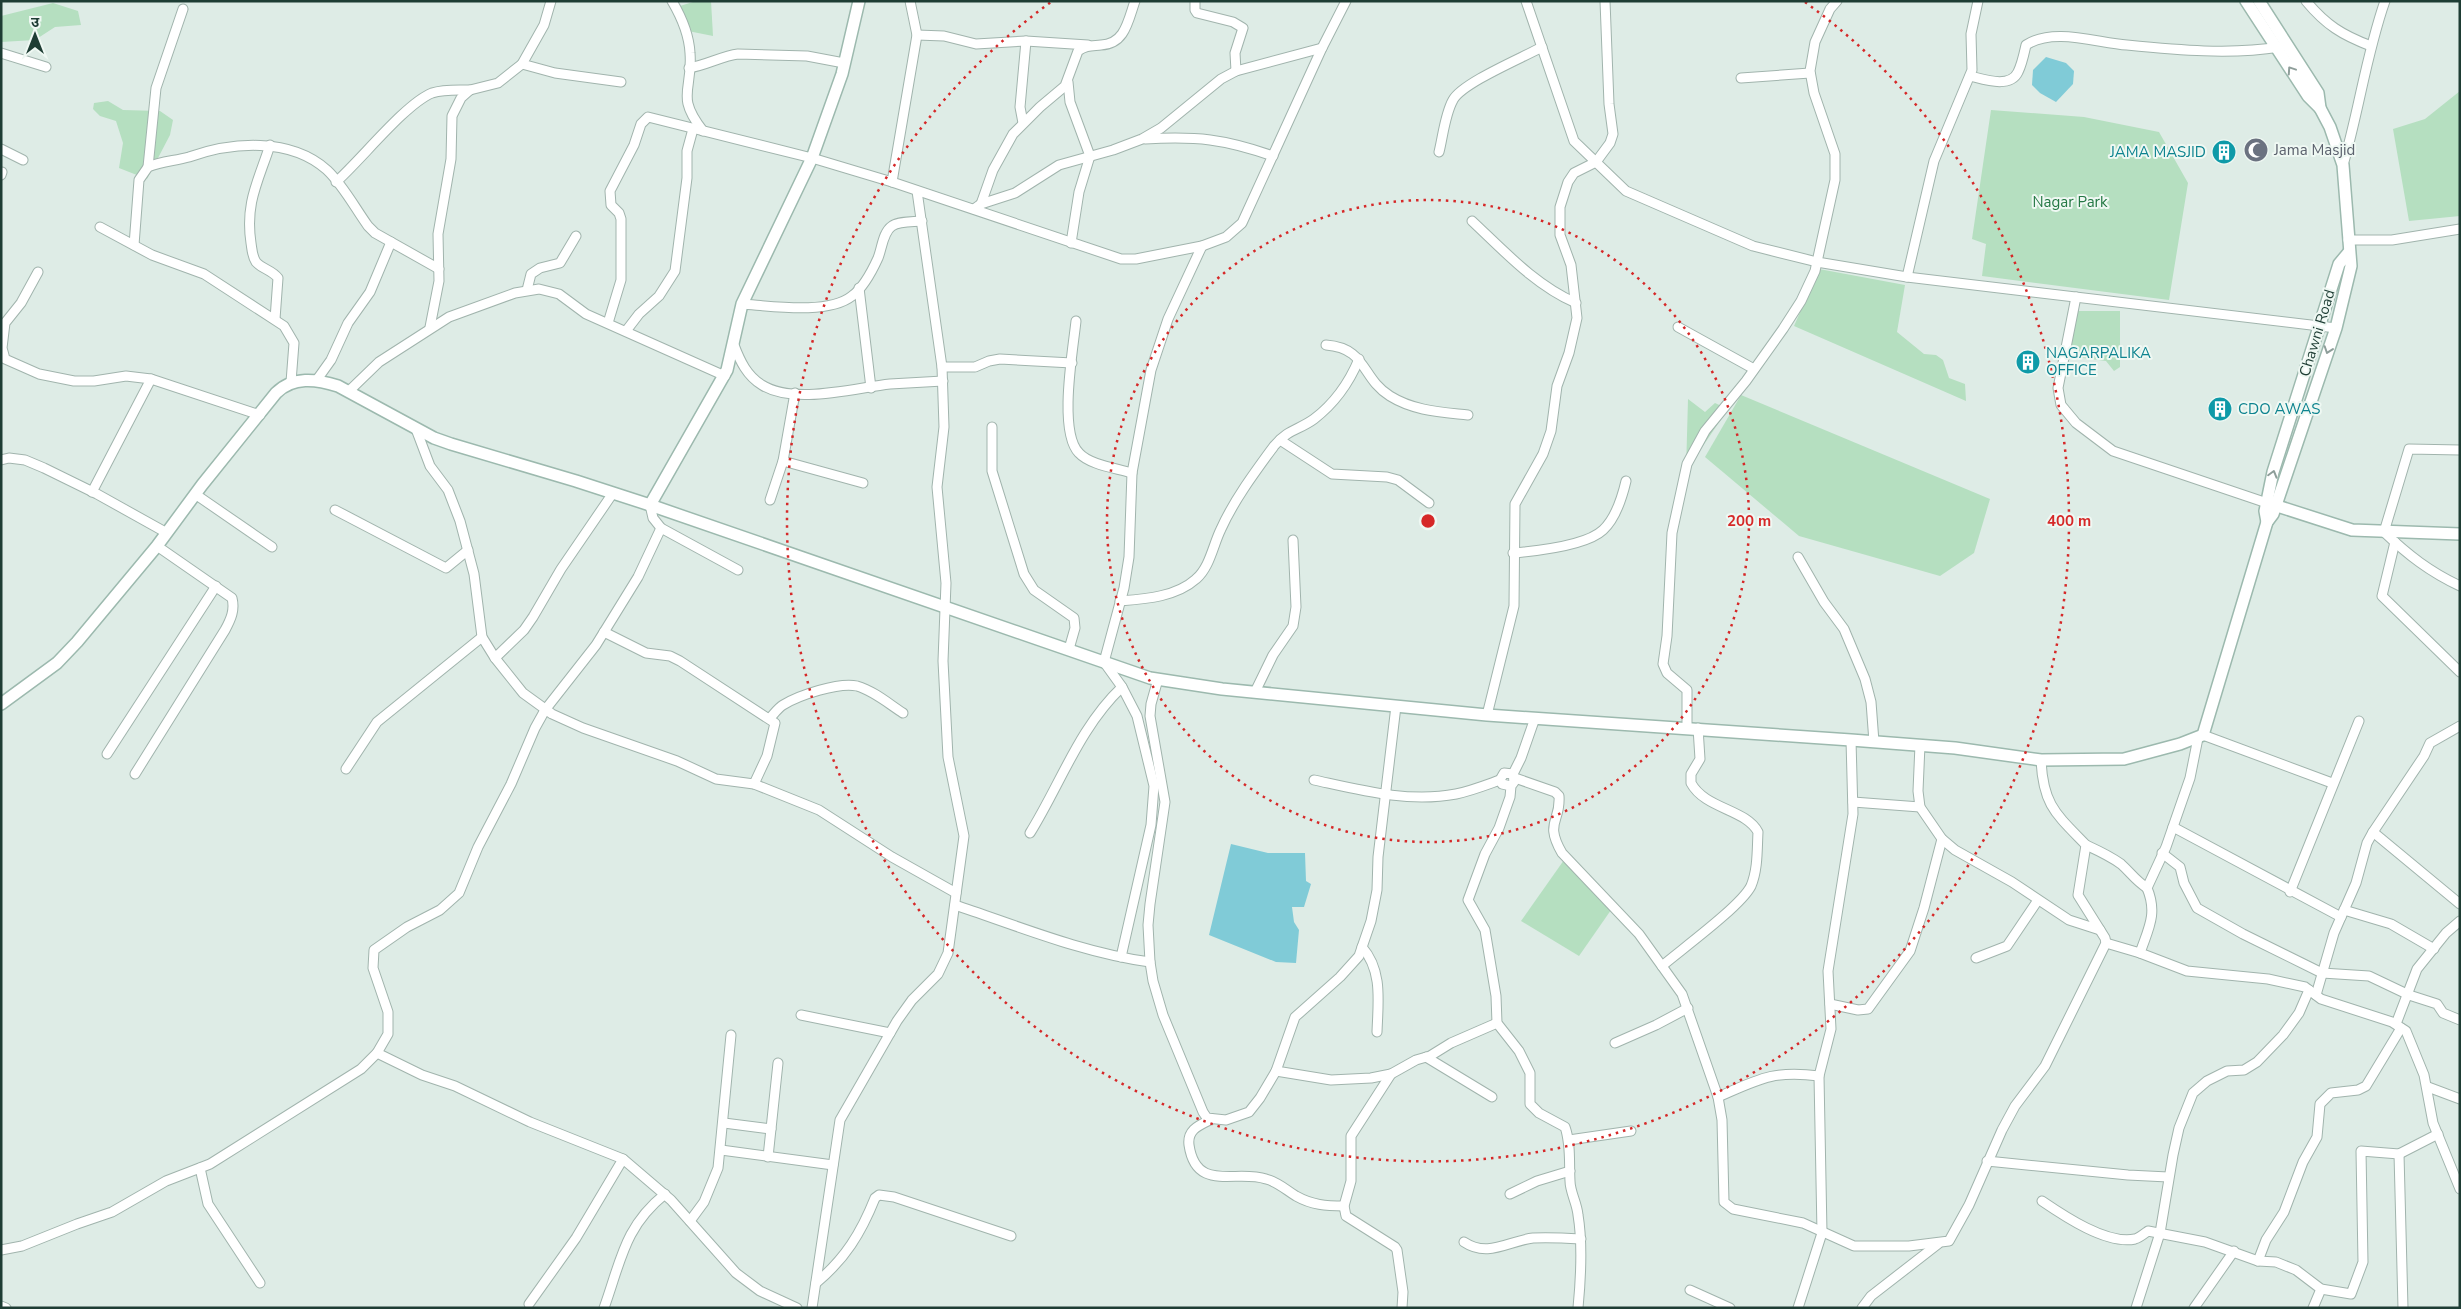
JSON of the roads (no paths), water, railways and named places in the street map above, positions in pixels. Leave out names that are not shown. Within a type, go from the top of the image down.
[{"type":"street","points":[[336,182],[400,118],[425,96],[446,90],[470,90],[498,83],[522,64],[541,30],[551,1]]},
{"type":"street","points":[[672,1],[688,34],[687,106],[703,131]]},
{"type":"street","points":[[738,570],[661,528],[653,518],[650,505],[724,376],[734,345],[742,304],[812,158],[844,63],[859,1]]},
{"type":"street","points":[[892,182],[917,35],[910,1]]},
{"type":"street","points":[[917,35],[951,37],[976,44],[1026,41],[1090,45],[1110,44],[1120,39],[1135,1]]},
{"type":"street","points":[[1195,1],[1197,13],[1233,22],[1243,28],[1236,53],[1236,71]]},
{"type":"street","points":[[608,323],[620,289],[622,254],[621,219],[619,213],[611,205],[610,191],[629,157],[645,118],[655,118],[812,158],[917,191],[977,207],[1071,243],[1121,259],[1136,259],[1202,246],[1226,237],[1238,227],[1346,1]]},
{"type":"street","points":[[1526,1],[1574,141],[1626,191],[1753,246],[1817,262],[1907,277],[2336,328]]},
{"type":"street","points":[[1487,714],[1514,606],[1513,554],[1515,504],[1543,454],[1551,431],[1557,386],[1569,353],[1577,318],[1571,265],[1560,235],[1560,208],[1568,182],[1574,173],[1596,162],[1610,143],[1613,134],[1609,104],[1605,1]]},
{"type":"street","points":[[1662,966],[1740,901],[1750,886],[1756,867],[1758,832],[1756,828],[1749,821],[1702,796],[1691,782],[1691,774],[1700,759],[1692,728],[1687,690],[1667,673],[1663,664],[1667,636],[1672,533],[1686,464],[1705,431],[1746,382],[1801,301],[1815,271],[1835,180],[1835,154],[1814,93],[1810,73],[1816,42],[1830,9],[1837,1]]},
{"type":"street","points":[[1907,277],[1934,162],[1970,76],[1973,54],[1971,34],[1978,1]]},
{"type":"street","name":"Chawni Road","points":[[2246,1],[2282,47]]},
{"type":"street","name":"Chawni Road","points":[[2200,736],[2271,504],[2336,328],[2351,266],[2343,165],[2330,126],[2320,108],[2308,96],[2259,1]]},
{"type":"street","points":[[2306,1],[2323,21],[2337,31],[2371,46]]},
{"type":"street","points":[[2343,165],[2355,124],[2371,46],[2385,1]]},
{"type":"street","points":[[134,245],[139,180],[148,167],[156,88],[183,9]]},
{"type":"street","points":[[1970,76],[2002,81],[2013,78],[2018,73],[2026,45],[2036,39],[2061,37],[2128,45],[2244,52],[2282,47]]},
{"type":"street","points":[[1023,123],[1020,107],[1026,41]]},
{"type":"street","points":[[977,207],[1001,154],[1023,123],[1065,86],[1078,50],[1090,45]]},
{"type":"street","points":[[1440,152],[1451,104],[1456,96],[1480,79],[1542,47]]},
{"type":"street","points":[[977,207],[1015,193],[1060,164],[1142,139],[1161,128],[1221,80],[1236,71],[1322,48]]},
{"type":"street","points":[[1,53],[46,66]]},
{"type":"street","points":[[689,68],[704,65],[729,55],[738,54],[807,56],[844,63]]},
{"type":"street","points":[[522,64],[555,73],[621,82]]},
{"type":"street","points":[[1741,78],[1810,73]]},
{"type":"street","points":[[1068,80],[1070,102],[1090,156],[1079,192],[1071,243]]},
{"type":"street","points":[[430,327],[437,296],[439,268],[438,234],[451,159],[452,116],[461,98],[470,90]]},
{"type":"street","points":[[626,331],[659,296],[675,271],[688,178],[687,151],[693,129]]},
{"type":"street","points":[[1142,139],[1176,137],[1217,139],[1236,143],[1273,156]]},
{"type":"street","points":[[148,167],[187,157],[205,150],[270,145],[284,147],[316,162],[328,171],[368,226],[391,242],[439,268]]},
{"type":"street","points":[[270,145],[251,201],[249,223],[253,256],[262,267],[274,273],[278,278],[275,319]]},
{"type":"street","points":[[1,149],[24,160]]},
{"type":"street","points":[[812,1308],[820,1241],[840,1120],[871,1064],[905,1009],[944,965],[948,953],[964,836],[948,757],[943,662],[946,584],[937,487],[944,428],[942,366],[917,191]]},
{"type":"street","points":[[742,304],[778,307],[830,305],[853,296],[878,258],[891,227],[896,224],[922,221]]},
{"type":"street","points":[[1472,221],[1527,273],[1553,291],[1576,303]]},
{"type":"street","points":[[100,227],[134,245],[204,274],[284,326],[294,343],[290,382]]},
{"type":"street","points":[[2349,246],[2460,229]]},
{"type":"street","points":[[527,290],[532,274],[540,268],[560,263],[576,236]]},
{"type":"street","points":[[316,381],[331,360],[348,323],[370,292],[391,242]]},
{"type":"street","points":[[1104,662],[1120,600],[1131,542],[1132,473],[1151,370],[1168,320],[1202,246]]},
{"type":"street","name":"Chawni Road","points":[[2271,504],[2273,472],[2339,264],[2349,246]]},
{"type":"street","points":[[38,272],[21,303],[3,323],[3,355],[5,359],[39,374],[74,381],[94,381],[126,376],[151,379],[260,415]]},
{"type":"street","points":[[859,288],[871,388]]},
{"type":"street","points":[[349,391],[367,372],[430,327],[449,317],[527,290],[550,290],[586,314],[724,376]]},
{"type":"street","points":[[2076,297],[2058,388],[2061,405],[2076,423],[2113,451],[2352,530],[2460,534]]},
{"type":"street","points":[[1076,321],[1068,425],[1073,444],[1079,453],[1090,460],[1132,473]]},
{"type":"street","points":[[1678,327],[1754,369]]},
{"type":"street","points":[[1326,344],[1347,348],[1359,359],[1380,389],[1414,408],[1468,415]]},
{"type":"street","points":[[734,345],[742,365],[754,379],[771,390],[795,393],[840,393],[943,381]]},
{"type":"street","points":[[942,366],[975,366],[989,360],[1000,359],[1072,363]]},
{"type":"street","points":[[1120,600],[1146,599],[1174,592],[1197,578],[1206,566],[1231,511],[1280,440],[1289,431],[1315,418],[1332,404],[1342,393],[1359,359]]},
{"type":"street","points":[[92,492],[151,379]]},
{"type":"street","points":[[1,704],[46,672],[69,651],[157,546],[195,494],[276,393],[290,382],[316,381],[349,391],[416,428],[451,444],[650,505],[944,608],[1158,679],[1222,690],[1396,706],[1535,718],[1920,745],[2041,760],[2124,759],[2200,736],[2332,783]]},
{"type":"street","points":[[770,500],[783,461],[795,393]]},
{"type":"street","points":[[992,427],[992,471],[1024,574],[1034,590],[1074,618],[1075,628],[1069,649]]},
{"type":"street","points":[[416,428],[430,466],[453,500],[474,574],[482,637],[495,658],[523,693],[545,710],[583,728],[677,760],[716,779],[754,784],[819,810],[892,857],[956,894]]},
{"type":"street","points":[[1280,440],[1332,474],[1387,477],[1398,480],[1429,503]]},
{"type":"street","points":[[2384,532],[2409,449],[2460,450]]},
{"type":"street","points":[[1,460],[9,458],[25,460],[92,492],[167,533]]},
{"type":"street","points":[[783,461],[864,483]]},
{"type":"street","points":[[1513,554],[1559,548],[1598,534],[1612,520],[1626,481]]},
{"type":"street","points":[[495,658],[524,630],[561,569],[612,493]]},
{"type":"street","points":[[195,494],[272,547]]},
{"type":"street","points":[[335,510],[446,568],[468,550]]},
{"type":"street","points":[[1,1250],[22,1246],[112,1212],[166,1181],[200,1168],[347,1079],[377,1053],[388,1034],[389,1025],[388,1012],[373,968],[374,950],[407,927],[440,910],[459,893],[478,847],[501,804],[534,728],[545,710],[576,673],[604,632],[638,577],[661,528]]},
{"type":"street","points":[[2384,532],[2432,573],[2460,586]]},
{"type":"street","points":[[1255,692],[1274,655],[1293,626],[1296,607],[1294,540]]},
{"type":"street","points":[[2395,542],[2382,596],[2460,672]]},
{"type":"street","points":[[135,774],[232,616],[234,606],[232,598],[157,546]]},
{"type":"street","points":[[1798,557],[1824,602],[1844,629],[1866,679],[1871,702],[1874,742]]},
{"type":"street","points":[[107,754],[216,586]]},
{"type":"street","points":[[604,632],[638,650],[670,656],[733,698],[770,718],[775,723],[767,756],[754,784]]},
{"type":"street","points":[[346,769],[377,722],[482,637]]},
{"type":"street","points":[[1104,662],[1122,687],[1137,716],[1152,772],[1154,804],[1125,958]]},
{"type":"street","points":[[1158,679],[1151,704],[1150,716],[1165,802],[1150,904],[1148,961],[1163,1015],[1203,1112],[1207,1118],[1212,1120]]},
{"type":"street","points":[[770,718],[783,705],[797,699],[828,688],[849,685],[859,687],[874,694],[903,713]]},
{"type":"street","points":[[1030,833],[1048,804],[1079,739],[1098,712],[1122,687]]},
{"type":"street","points":[[1344,1206],[1322,1206],[1309,1202],[1274,1181],[1263,1178],[1217,1177],[1204,1173],[1198,1168],[1192,1157],[1189,1137],[1192,1130],[1212,1120],[1226,1120],[1249,1112],[1276,1071],[1295,1017],[1350,968],[1359,956],[1372,921],[1377,890],[1378,857],[1396,706]]},
{"type":"street","points":[[1535,718],[1513,779],[1510,797],[1499,828],[1485,854],[1468,900],[1485,930],[1494,981],[1497,1023],[1519,1052],[1530,1073],[1530,1104],[1534,1109],[1565,1127],[1569,1140],[1571,1188],[1578,1213],[1580,1239],[1578,1308]]},
{"type":"street","points":[[2290,892],[2332,783],[2359,721]]},
{"type":"street","points":[[2136,1308],[2160,1234],[2166,1206],[2168,1177],[2179,1128],[2193,1093],[2207,1081],[2227,1071],[2244,1070],[2257,1062],[2283,1035],[2299,1013],[2322,973],[2342,914],[2356,883],[2367,843],[2373,832],[2424,756],[2430,743],[2460,726]]},
{"type":"street","points":[[2147,888],[2173,827],[2190,778],[2200,736]]},
{"type":"street","points":[[1798,1308],[1822,1233],[1819,1076],[1832,1029],[1828,971],[1853,814],[1851,740]]},
{"type":"street","points":[[1920,745],[1918,791],[1920,807],[1942,839],[1955,850],[2079,925],[2100,930]]},
{"type":"street","points":[[2041,760],[2042,781],[2052,810],[2086,845],[2109,855],[2123,866],[2132,878],[2147,888],[2151,899],[2153,916],[2140,953]]},
{"type":"street","points":[[1314,780],[1385,795],[1410,798],[1457,794],[1500,780],[1502,784],[1513,779],[1555,792],[1559,796],[1554,820],[1555,841],[1562,853],[1639,934],[1682,994],[1688,1008],[1718,1097],[1722,1120],[1724,1202],[1733,1209],[1793,1220],[1854,1246],[1864,1248],[1949,1241],[1969,1205],[1987,1161],[2015,1106],[2045,1066],[2106,943]]},
{"type":"street","points":[[1853,802],[1920,807]]},
{"type":"street","points":[[2173,827],[2268,877],[2290,892],[2342,914],[2390,924],[2434,949]]},
{"type":"street","points":[[2373,832],[2460,904]]},
{"type":"street","points":[[1830,1004],[1858,1010],[1868,1009],[1910,951],[1924,908],[1942,839]]},
{"type":"street","points":[[2086,845],[2078,895],[2106,943],[2140,953],[2187,971],[2268,979],[2312,992],[2321,999],[2399,1026],[2406,1031],[2415,1049],[2428,1087],[2433,1122],[2460,1189]]},
{"type":"street","points":[[2162,853],[2180,867],[2184,883],[2197,908],[2243,934],[2322,973],[2369,976],[2409,995],[2437,1004],[2443,1013],[2460,1020]]},
{"type":"street","points":[[1976,958],[2007,946],[2038,900]]},
{"type":"street","points":[[955,905],[1125,958],[1148,961]]},
{"type":"street","points":[[2258,1261],[2266,1240],[2284,1212],[2303,1162],[2317,1136],[2320,1104],[2331,1093],[2358,1090],[2366,1086],[2399,1026],[2418,969],[2460,920]]},
{"type":"street","points":[[1362,947],[1373,962],[1377,975],[1377,1032]]},
{"type":"street","points":[[1616,1043],[1688,1008]]},
{"type":"street","points":[[801,1015],[887,1037]]},
{"type":"street","points":[[1276,1071],[1332,1080],[1371,1078],[1391,1074],[1451,1043],[1497,1023]]},
{"type":"street","points":[[690,1221],[704,1202],[713,1183],[721,1150],[732,1035]]},
{"type":"street","points":[[377,1053],[422,1075],[455,1086],[530,1122],[623,1159],[665,1194],[725,1262],[748,1282],[771,1297],[797,1308]]},
{"type":"street","points":[[1426,1057],[1492,1097]]},
{"type":"street","points":[[768,1157],[778,1063]]},
{"type":"street","points":[[1718,1097],[1768,1075],[1796,1073],[1819,1076]]},
{"type":"street","points":[[1391,1074],[1351,1134],[1351,1181],[1344,1206],[1346,1216],[1397,1250],[1403,1292],[1402,1308]]},
{"type":"street","points":[[2428,1087],[2459,1097]]},
{"type":"street","points":[[724,1123],[771,1129]]},
{"type":"street","points":[[1569,1140],[1631,1131]]},
{"type":"street","points":[[2042,1201],[2067,1218],[2118,1240],[2136,1239],[2148,1231],[2205,1242],[2258,1261],[2276,1262],[2296,1270],[2321,1289],[2351,1294],[2363,1262],[2360,1152],[2399,1154],[2438,1134]]},
{"type":"street","points":[[721,1150],[833,1165]]},
{"type":"street","points":[[2399,1154],[2403,1308]]},
{"type":"street","points":[[529,1304],[576,1238],[623,1159]]},
{"type":"street","points":[[1987,1161],[2128,1175],[2168,1177]]},
{"type":"street","points":[[200,1168],[208,1204],[260,1283]]},
{"type":"street","points":[[1510,1194],[1537,1181],[1570,1171]]},
{"type":"street","points":[[604,1308],[630,1234],[648,1207],[665,1194]]},
{"type":"street","points":[[816,1283],[834,1268],[855,1242],[879,1195],[894,1197],[1011,1236]]},
{"type":"street","points":[[1464,1242],[1471,1247],[1492,1249],[1530,1239],[1580,1239]]},
{"type":"street","points":[[1862,1308],[1871,1296],[1939,1242]]},
{"type":"street","points":[[2194,1308],[2234,1251]]},
{"type":"street","points":[[2312,1308],[2321,1289]]},
{"type":"street","points":[[1690,1290],[1730,1308]]},
{"type":"street","points":[[1,1306],[6,1308]]},
{"type":"water","points":[[2046,57],[2066,63],[2074,71],[2073,84],[2056,102],[2040,93],[2032,85],[2033,70]]},
{"type":"water","points":[[1231,844],[1268,853],[1305,853],[1306,881],[1311,884],[1304,907],[1292,907],[1294,922],[1299,930],[1296,963],[1276,962],[1209,935]]},
{"type":"place","name":"Jama Masjid","points":[[2256,150]]},
{"type":"place","name":"JAMA MASJID","points":[[2224,152]]},
{"type":"place","name":"NAGARPALIKA OFFICE","points":[[2028,362]]},
{"type":"place","name":"CDO AWAS","points":[[2220,409]]},
{"type":"park label","name":"Nagar Park","points":[[2070,202]]}]
